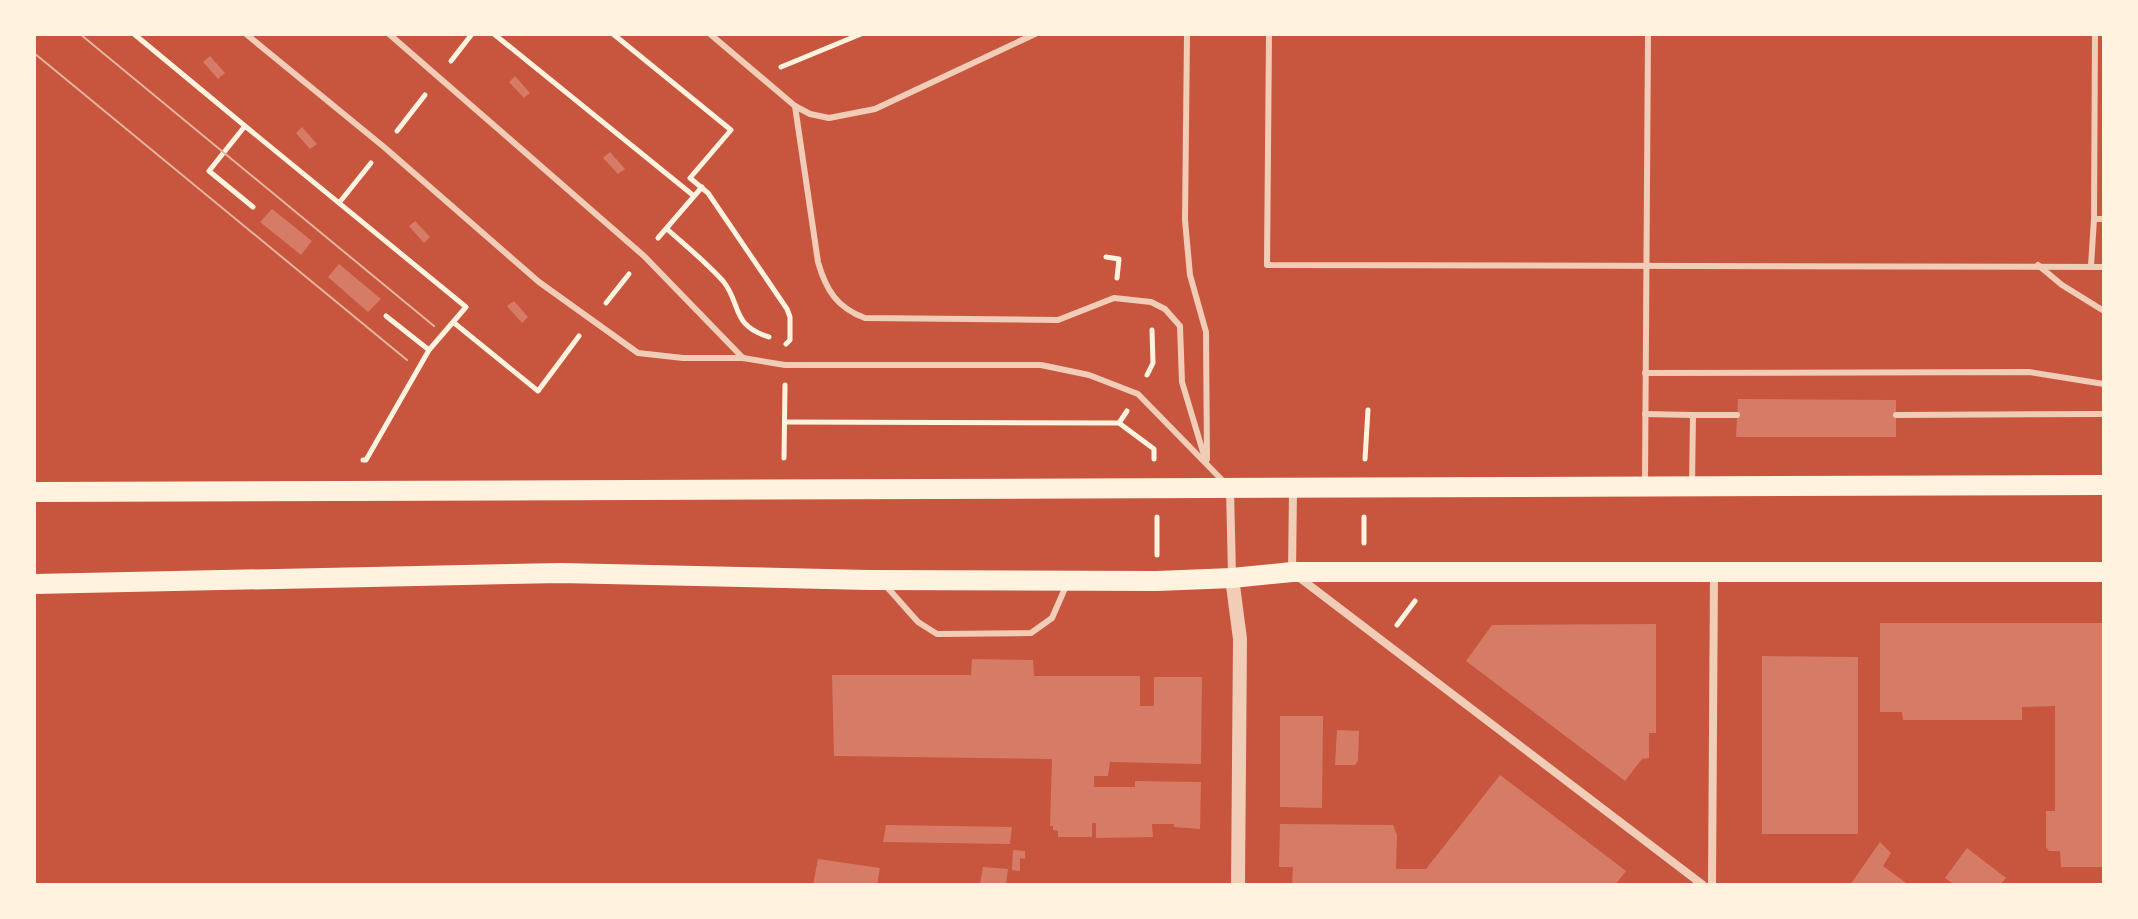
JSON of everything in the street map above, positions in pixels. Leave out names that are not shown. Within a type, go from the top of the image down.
[{"type":"main road","points":[[34,492],[2104,485]]},
{"type":"main road","points":[[34,584],[561,573],[1068,581],[1387,571],[2104,572]]},
{"type":"street","points":[[1230,488],[1232,578],[1240,639],[1238,885]]},
{"type":"street","points":[[1293,488],[1292,572],[1703,885]]},
{"type":"street","points":[[1712,885],[1714,571]]},
{"type":"lane","points":[[246,34],[384,147],[539,282],[638,353],[683,358],[743,358],[785,365],[1028,364],[1067,369],[1138,394],[1230,488]]},
{"type":"lane","points":[[389,34],[644,256],[743,358]]},
{"type":"lane","points":[[710,34],[795,106],[810,114],[829,118],[875,109],[1035,34]]},
{"type":"lane","points":[[1187,34],[1185,220],[1190,275],[1206,332],[1207,466]]},
{"type":"lane","points":[[1269,34],[1267,265],[2104,267]]},
{"type":"lane","points":[[1645,486],[1648,34]]},
{"type":"lane","points":[[2091,266],[2095,34]]},
{"type":"lane","points":[[795,106],[818,262],[823,281],[839,305],[865,318],[1058,320],[1114,298],[1151,302],[1165,309],[1180,326],[1182,382],[1207,466]]},
{"type":"lane","points":[[2094,219],[2104,219]]},
{"type":"lane","points":[[2038,265],[2062,285],[2104,311]]},
{"type":"lane","points":[[1645,373],[2029,372],[2104,384]]},
{"type":"lane","points":[[1645,414],[1737,415]]},
{"type":"lane","points":[[1896,415],[2104,414]]},
{"type":"lane","points":[[1692,486],[1693,415]]},
{"type":"lane","points":[[875,580],[918,622],[937,634],[1031,633],[1052,618],[1068,581]]},
{"type":"path","points":[[134,34],[466,307],[429,350],[366,460]]},
{"type":"path","points":[[339,203],[472,34]]},
{"type":"path","points":[[494,34],[694,196]]},
{"type":"path","points":[[613,34],[731,130],[690,178],[702,187],[790,317],[790,340],[785,345],[784,458]]},
{"type":"path","points":[[781,67],[861,34]]},
{"type":"path","points":[[245,126],[209,171],[253,207]]},
{"type":"path","points":[[453,322],[538,391],[591,321],[702,187]]},
{"type":"path","points":[[667,229],[726,285],[741,321],[757,333],[790,340]]},
{"type":"path","points":[[386,316],[429,350]]},
{"type":"path","points":[[1368,410],[1363,487],[1364,548],[1415,601],[1384,641]]},
{"type":"path","points":[[785,422],[1119,423]]},
{"type":"building","points":[[210,56],[225,73],[218,79],[203,62]]},
{"type":"building","points":[[515,76],[530,93],[524,98],[509,82]]},
{"type":"building","points":[[302,127],[317,144],[310,149],[296,133]]},
{"type":"building","points":[[610,152],[625,169],[618,174],[603,158]]},
{"type":"building","points":[[272,209],[312,241],[301,255],[260,222]]},
{"type":"building","points":[[415,221],[430,237],[424,243],[409,226]]},
{"type":"building","points":[[339,264],[381,299],[368,312],[328,277]]},
{"type":"building","points":[[514,301],[528,317],[522,323],[507,306]]},
{"type":"building","points":[[1738,399],[1896,400],[1896,437],[1736,437]]},
{"type":"building","points":[[1880,623],[2104,623],[2104,867],[2061,867],[2060,851],[2049,851],[2046,847],[2046,811],[2055,811],[2055,706],[2022,707],[2022,720],[1903,720],[1902,712],[1880,712]]},
{"type":"building","points":[[1656,624],[1656,733],[1649,733],[1649,758],[1642,759],[1625,781],[1466,661],[1492,625]]},
{"type":"building","points":[[1762,656],[1858,657],[1858,834],[1762,834]]},
{"type":"building","points":[[972,659],[1033,660],[1034,676],[1140,676],[1140,706],[1154,706],[1154,677],[1202,677],[1201,764],[1110,762],[1108,776],[1094,776],[1094,787],[1135,787],[1135,781],[1201,782],[1200,829],[1152,824],[1153,837],[1096,838],[1096,823],[1092,823],[1092,837],[1058,837],[1058,831],[1050,826],[1052,759],[834,756],[832,675],[971,675]]},
{"type":"building","points":[[1280,716],[1323,716],[1322,808],[1280,807]]},
{"type":"building","points":[[1337,730],[1359,731],[1358,761],[1355,765],[1335,765]]},
{"type":"building","points":[[1500,775],[1626,871],[1615,885],[1292,885],[1293,867],[1279,867],[1280,824],[1393,825],[1397,835],[1396,869],[1426,869]]},
{"type":"building","points":[[886,825],[1012,827],[1010,844],[883,842]]},
{"type":"building","points":[[1880,842],[1891,853],[1883,866],[1909,885],[1850,885]]},
{"type":"building","points":[[1967,848],[2006,878],[2000,885],[1955,885],[1945,878]]},
{"type":"building","points":[[1013,850],[1025,851],[1025,859],[1020,858],[1020,871],[1012,870]]},
{"type":"building","points":[[818,859],[880,868],[877,885],[813,885]]},
{"type":"building","points":[[983,867],[1008,869],[1006,885],[980,884]]},
{"type":"tram line","points":[[80,34],[434,326]]},
{"type":"tram line","points":[[34,53],[407,360]]}]
